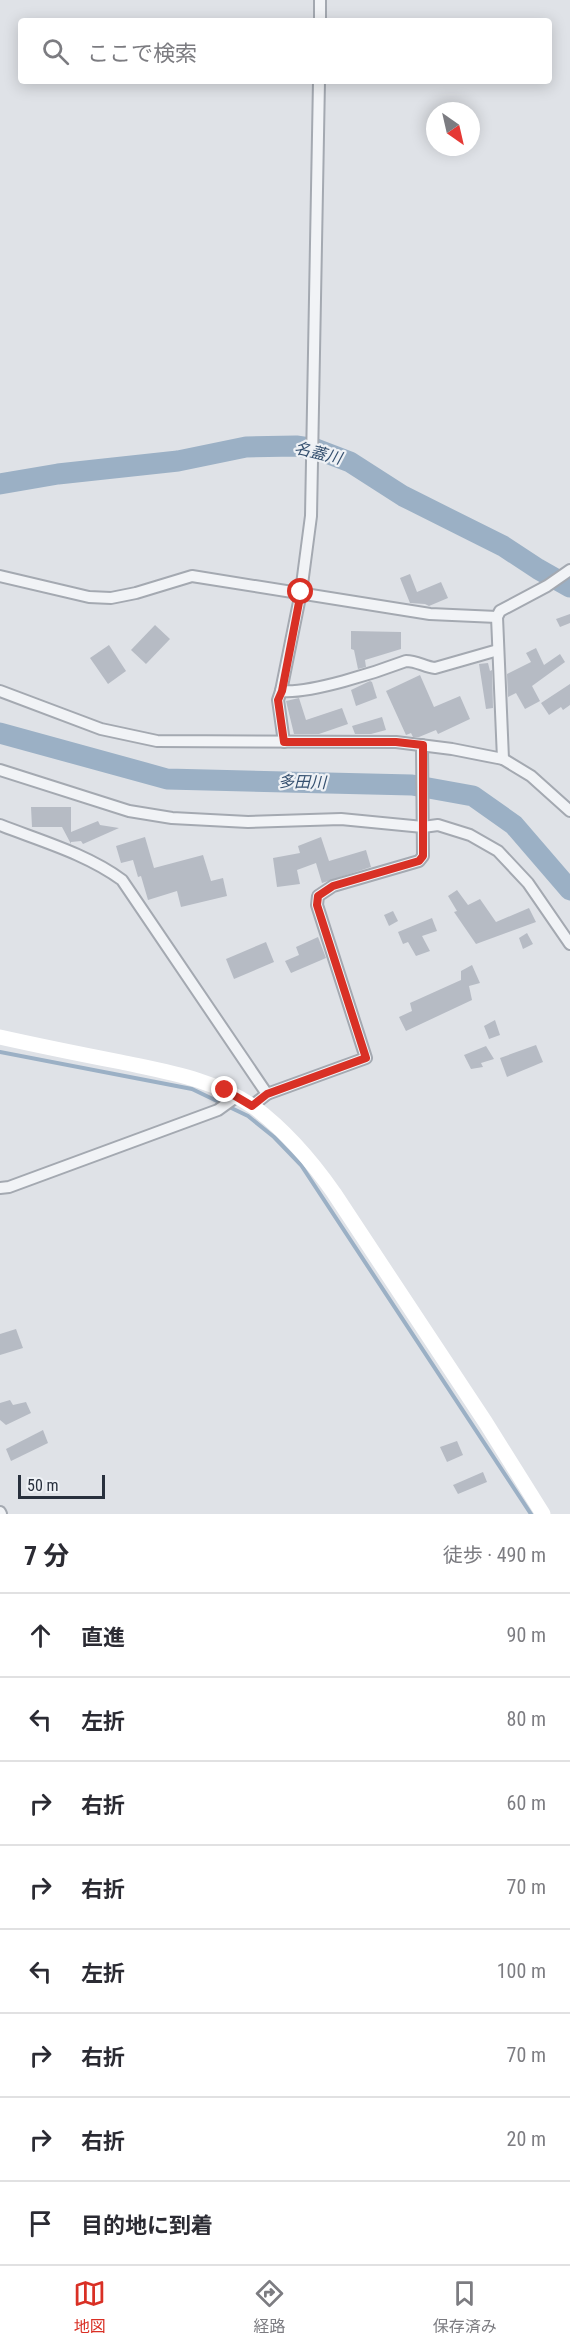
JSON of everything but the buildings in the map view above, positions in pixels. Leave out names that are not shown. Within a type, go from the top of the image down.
[{"type":"street","points":[[320,0],[320,18]]},
{"type":"street","points":[[284,742],[278,700],[282,691],[301,592],[311,516],[319,84]]},
{"type":"street","points":[[503,759],[497,617],[500,610],[547,586],[568,571]]},
{"type":"street","points":[[0,576],[100,598],[136,593],[192,576],[430,614],[497,617]]},
{"type":"street","points":[[282,691],[303,690],[378,671],[406,661],[435,668],[498,650]]},
{"type":"street","points":[[0,691],[101,729],[129,736],[184,742],[396,742],[422,749],[503,759],[531,776],[570,811]]},
{"type":"street","points":[[252,1106],[267,1094],[366,1058],[317,905],[318,896],[333,886],[419,861],[423,856],[422,749]]},
{"type":"street","points":[[0,770],[129,811],[172,818],[248,822],[341,819],[438,825],[470,836],[498,850],[528,883],[570,944]]},
{"type":"street","points":[[0,825],[81,856],[122,880],[267,1094]]},
{"type":"street","points":[[0,1037],[194,1077],[230,1101],[252,1106],[282,1130],[309,1158],[486,1423],[543,1514]]},
{"type":"street","points":[[0,1188],[20,1183],[218,1110],[230,1101]]},
{"type":"waterway","name":"名蓋川","points":[[0,484],[58,474],[178,461],[246,447],[296,446],[316,449],[350,462],[403,496],[503,546],[570,587]]},
{"type":"waterway","name":"多田川","points":[[0,733],[167,779],[412,785],[473,796],[514,825],[570,890]]},
{"type":"waterway","points":[[0,1052],[192,1089],[248,1116],[274,1137],[301,1165],[531,1514]]},
{"type":"route","points":[[225,1090],[252,1106],[267,1094],[366,1058],[317,905],[318,896],[333,886],[419,861],[423,856],[423,745],[396,742],[284,742],[278,700],[282,691],[301,592]]}]
